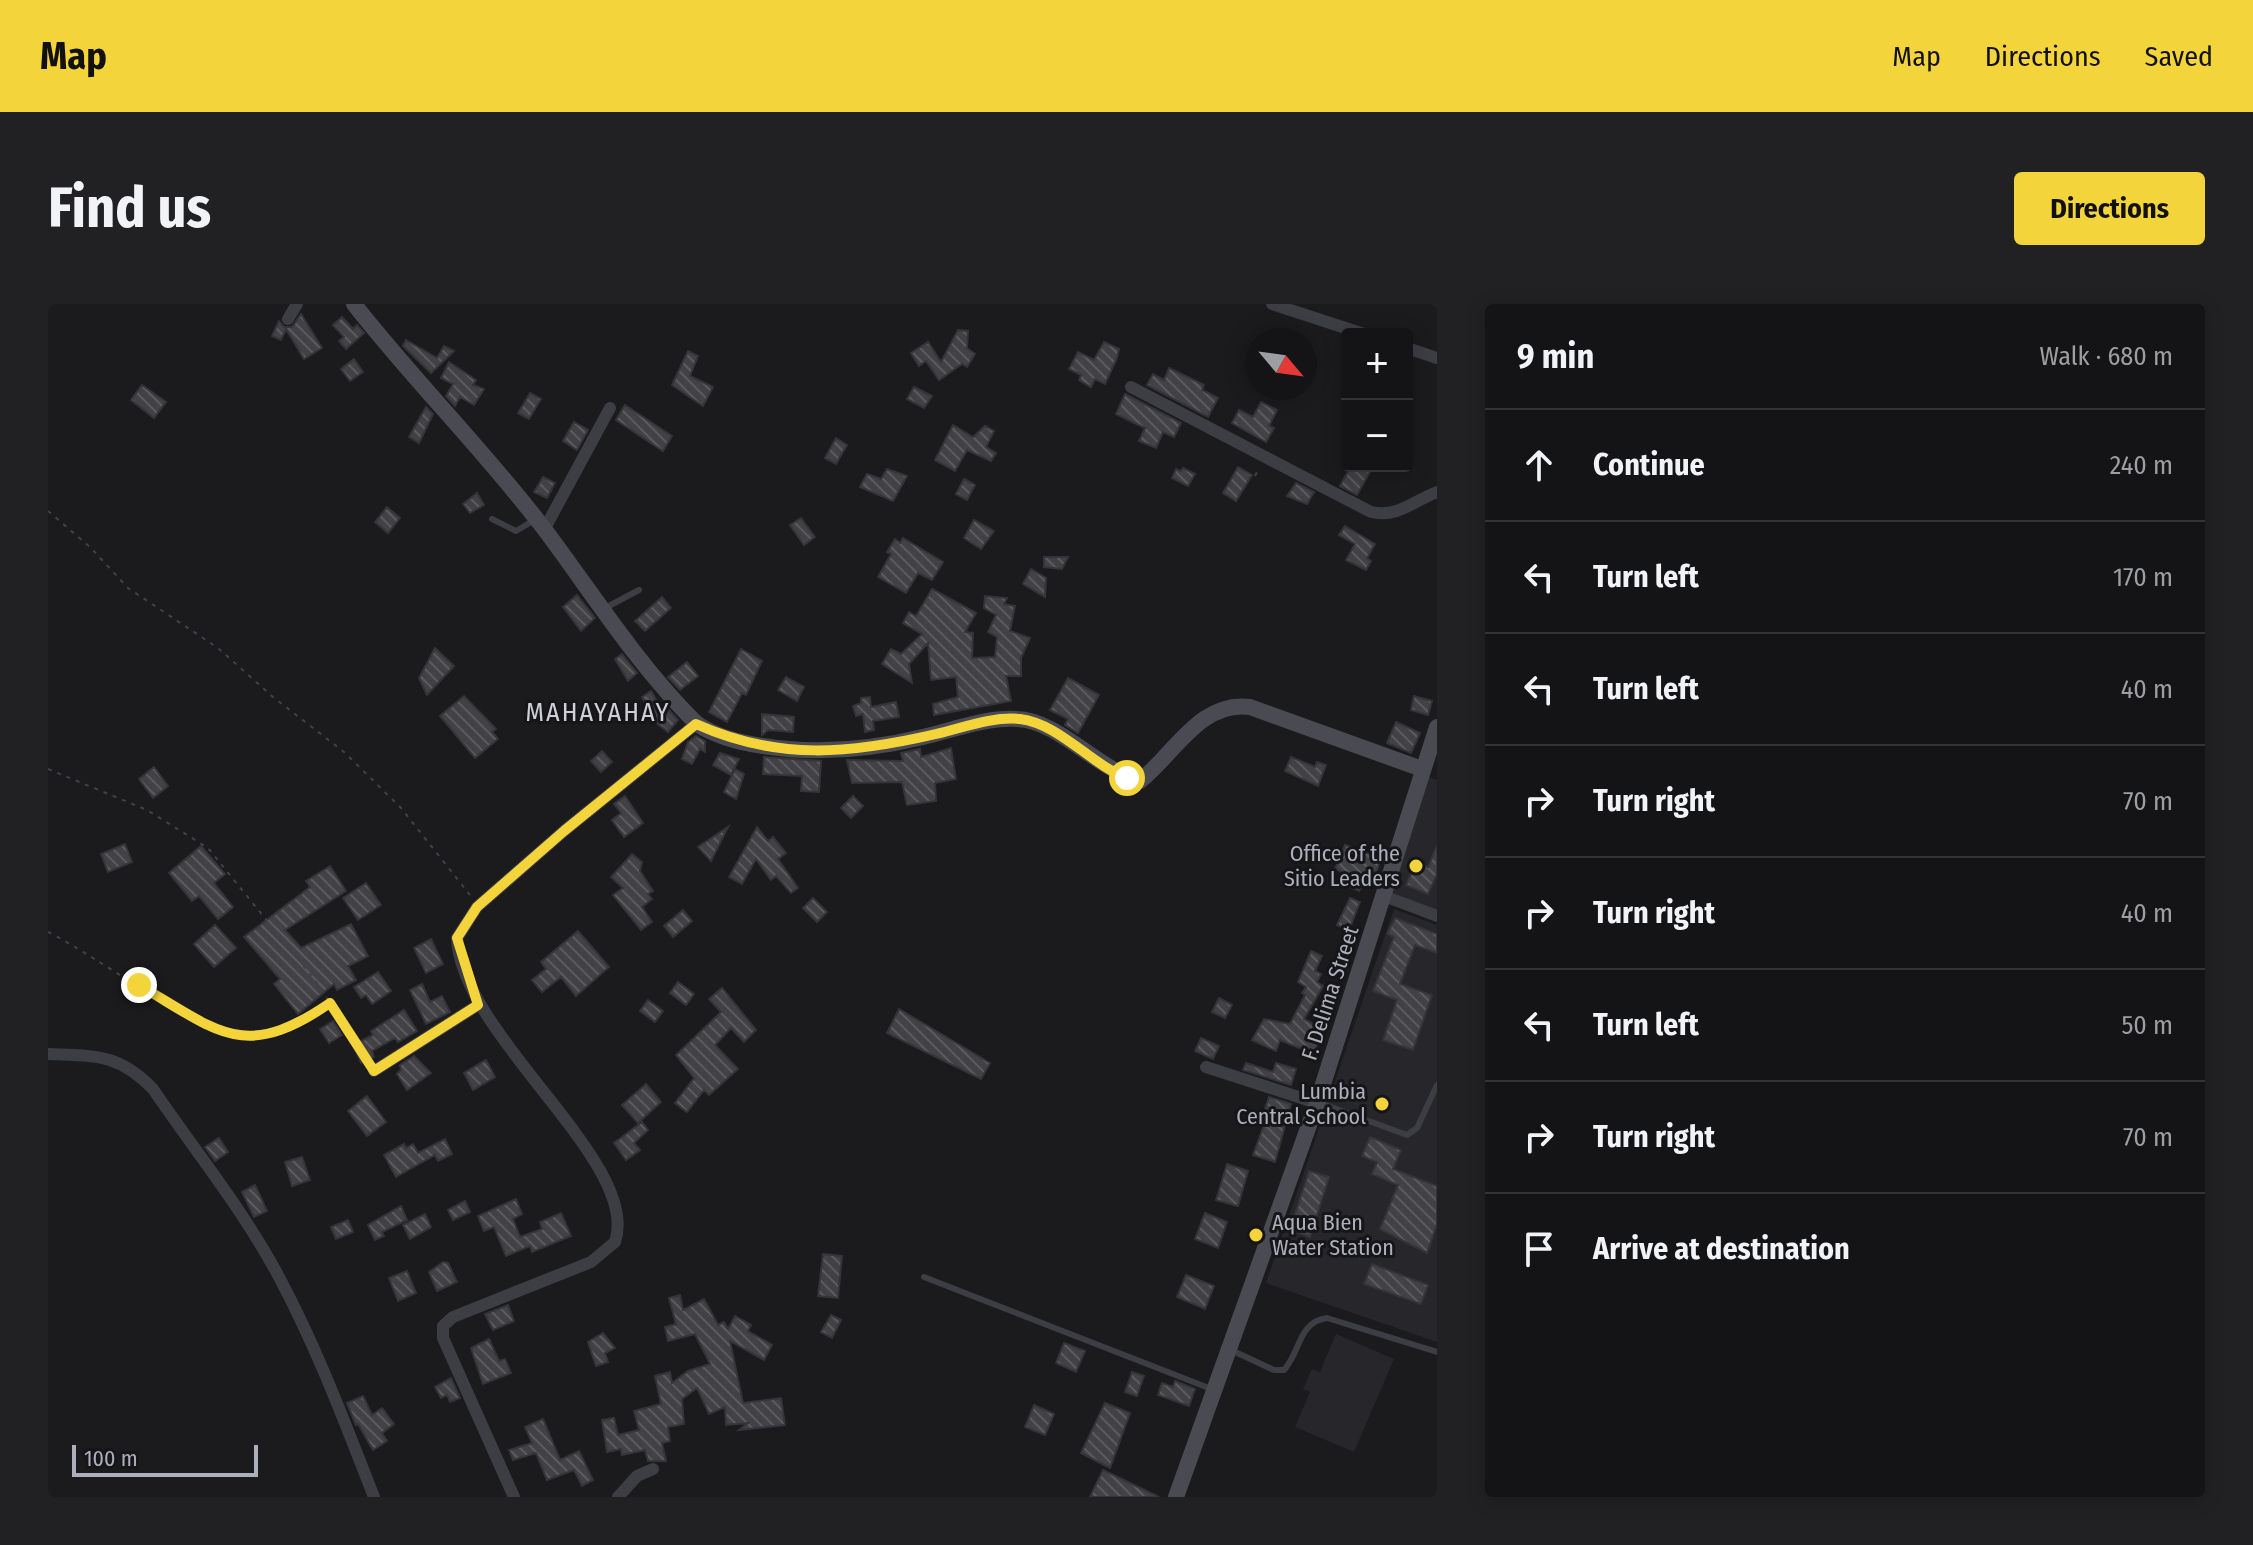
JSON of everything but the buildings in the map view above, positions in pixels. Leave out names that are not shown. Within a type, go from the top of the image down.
[{"type":"street","points":[[288,319],[297,304]]},
{"type":"street","points":[[354,304],[540,525],[602,610],[696,724],[735,741],[802,751],[844,752],[895,744],[998,720],[1023,719],[1044,727],[1118,775],[1140,781],[1207,717],[1228,705],[1250,707],[1430,772]]},
{"type":"street","points":[[1272,304],[1346,328]]},
{"type":"street","points":[[1413,350],[1437,358]]},
{"type":"street","points":[[1131,387],[1371,512],[1386,515],[1398,512],[1437,492]]},
{"type":"street","points":[[540,525],[610,408]]},
{"type":"street","points":[[514,1497],[443,1338],[443,1326],[453,1317],[591,1262],[607,1251],[619,1230],[613,1198],[592,1157],[478,1005],[457,938],[477,907],[564,831],[696,724]]},
{"type":"street","name":"F. Delima Street","points":[[1176,1497],[1317,1103],[1384,896],[1430,772],[1437,727]]},
{"type":"street","points":[[1384,896],[1437,916]]},
{"type":"street","points":[[374,1071],[478,1005]]},
{"type":"street","points":[[48,1054],[117,1060],[133,1069],[153,1089],[251,1230],[279,1277],[333,1392],[374,1497]]},
{"type":"street","points":[[1206,1067],[1317,1103]]},
{"type":"street","points":[[618,1497],[637,1476],[653,1469]]},
{"type":"lane","points":[[492,519],[516,531],[540,525]]},
{"type":"lane","points":[[602,610],[639,590]]},
{"type":"lane","points":[[1317,1103],[1401,1135],[1417,1128],[1437,1085]]},
{"type":"lane","points":[[1428,1108],[1437,1113]]},
{"type":"lane","points":[[924,1277],[1214,1390]]},
{"type":"lane","points":[[1228,1348],[1274,1370],[1284,1370],[1304,1330],[1313,1322],[1327,1318],[1437,1352]]},
{"type":"path","points":[[48,511],[80,537],[128,588],[218,648],[273,697],[344,752],[401,808],[474,899],[477,907]]},
{"type":"path","points":[[48,769],[147,810],[208,848],[330,1003],[374,1071]]},
{"type":"path","points":[[48,932],[202,1022],[233,1036],[254,1038],[280,1030],[307,1019],[330,1003]]},
{"type":"shaded area","points":[[1429,777],[1437,780],[1437,910],[1391,892]]},
{"type":"shaded area","name":"Lumbia Central School","points":[[1394,909],[1437,925],[1437,1342],[1266,1283]]},
{"type":"shaded area","points":[[1336,1334],[1394,1359],[1354,1452],[1295,1427],[1310,1392],[1303,1389],[1312,1369],[1320,1372]]},
{"type":"place","name":"Office of the Sitio Leaders","points":[[1416,866]]},
{"type":"place","name":"Lumbia Central School","points":[[1382,1104]]},
{"type":"place","name":"Aqua Bien Water Station","points":[[1256,1235]]},
{"type":"district","name":"MAHAYAHAY","points":[[598,712]]},
{"type":"route","points":[[139,985],[202,1022],[233,1036],[254,1038],[307,1019],[330,1003],[374,1071],[478,1005],[457,938],[477,907],[564,831],[696,724],[735,741],[802,751],[844,752],[895,744],[998,720],[1023,719],[1044,727],[1127,778]]}]
